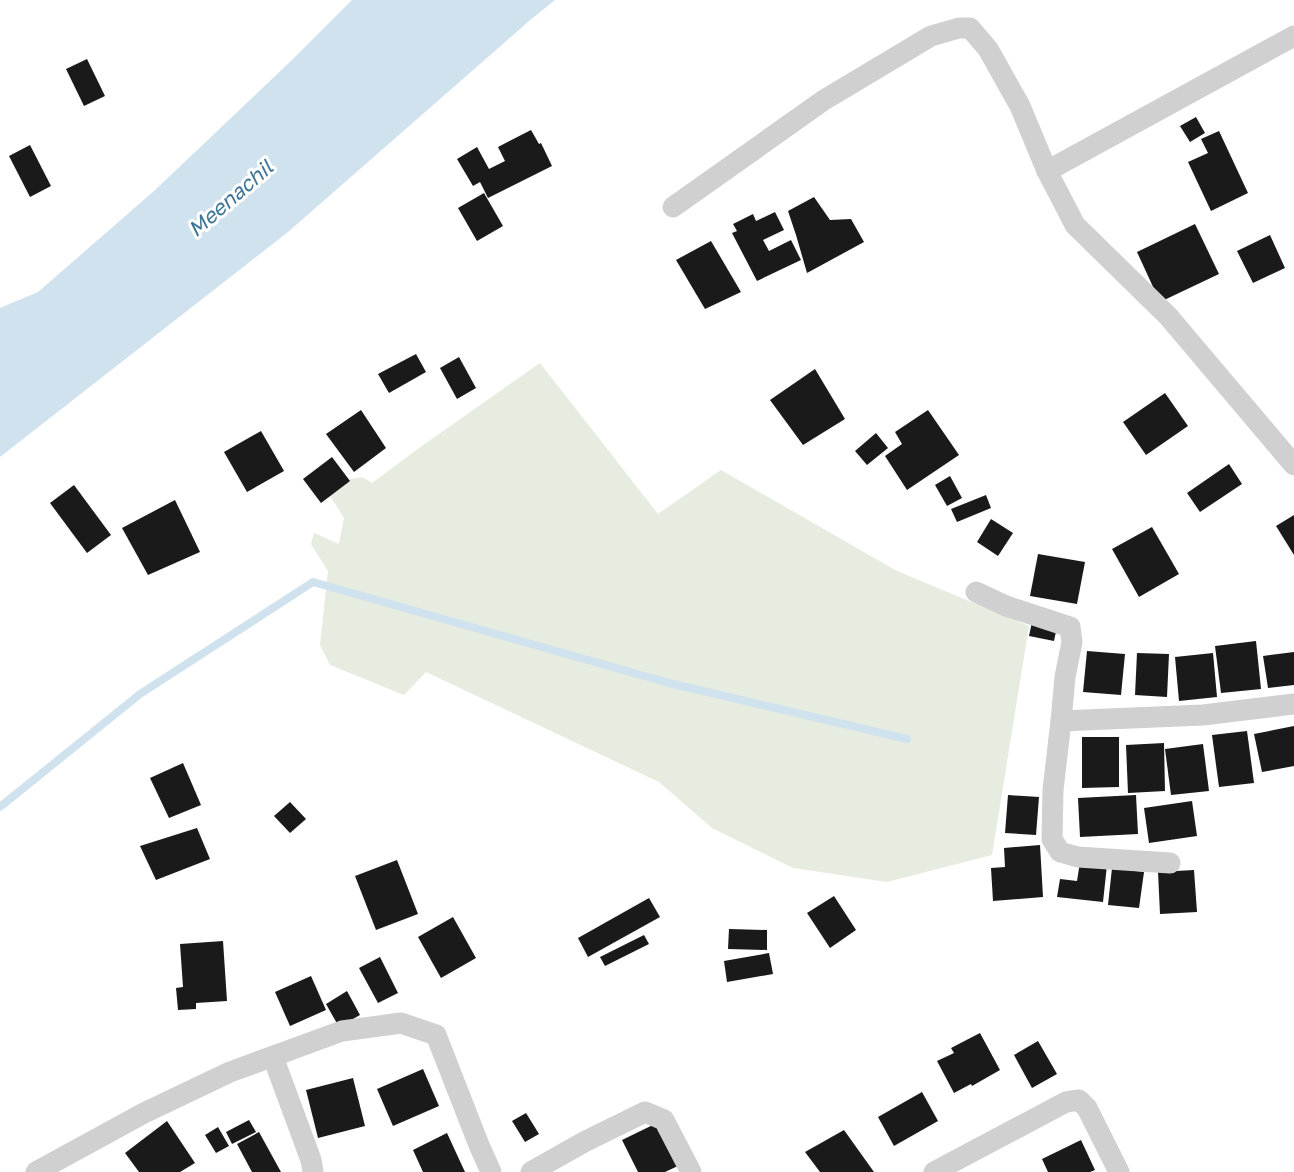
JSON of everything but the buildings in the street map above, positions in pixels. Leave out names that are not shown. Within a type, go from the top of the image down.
[{"type":"street","points":[[673,207],[824,100],[931,36],[959,28],[970,28],[988,49],[1020,106],[1047,171],[1075,225],[1167,316],[1294,465]]},
{"type":"street","points":[[1047,171],[1294,36]]},
{"type":"street","points":[[976,592],[1006,606],[1070,627],[1072,642],[1065,677],[1053,790],[1052,839],[1060,852],[1078,857],[1170,863]]},
{"type":"street","points":[[1061,721],[1203,715],[1294,704]]},
{"type":"street","points":[[36,1172],[144,1113],[230,1072],[342,1031],[401,1023],[436,1035],[491,1172]]},
{"type":"street","points":[[273,1057],[311,1160],[313,1172]]},
{"type":"street","points":[[934,1172],[1066,1102],[1079,1100],[1087,1108],[1119,1172]]},
{"type":"street","points":[[531,1172],[584,1142],[645,1112],[664,1120],[691,1172]]},
{"type":"shaded area","points":[[540,363],[658,514],[721,470],[897,571],[1029,626],[992,855],[887,882],[793,868],[712,828],[659,782],[426,672],[404,695],[330,665],[320,645],[328,571],[311,544],[314,533],[339,544],[344,518],[329,494],[341,481],[362,477],[372,483]]},
{"type":"water","name":"Meenachil","points":[[352,0],[555,0],[288,232],[0,457],[0,308],[38,292],[154,191]]},
{"type":"waterway","points":[[0,807],[140,694],[313,582],[669,683],[907,739]]}]
